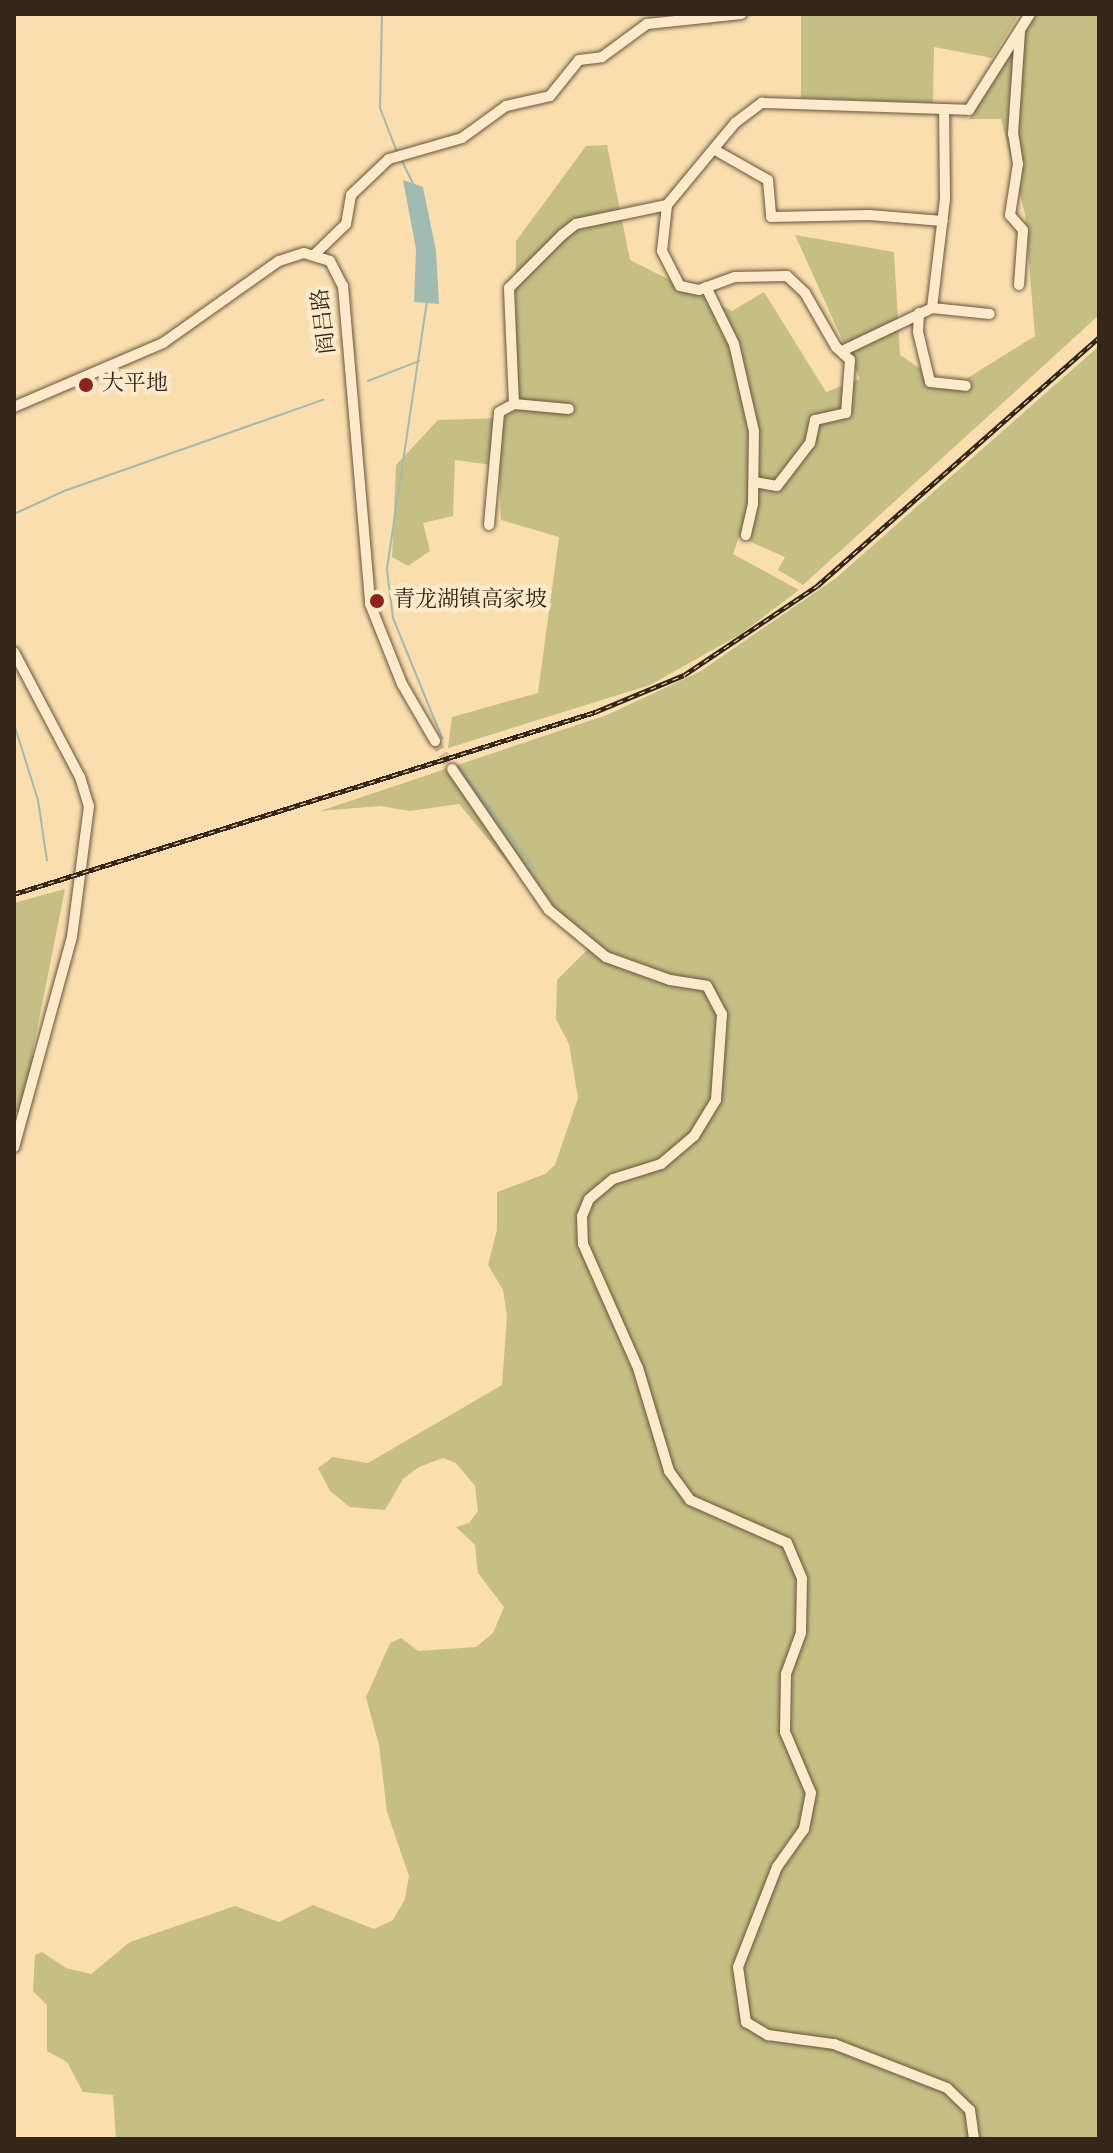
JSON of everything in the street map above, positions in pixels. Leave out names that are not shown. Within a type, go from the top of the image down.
[{"type":"street","points":[[14,407],[131,360],[177,334],[279,261],[315,254],[346,224],[351,195],[389,159],[462,138],[506,106],[550,96],[579,60],[602,57],[647,24],[741,14]]},
{"type":"street","points":[[754,482],[777,486],[810,443],[815,420],[846,413],[850,360],[805,293],[787,276],[735,277],[706,287],[680,286],[662,251],[667,205],[735,123],[762,103],[969,110],[1030,14]]},
{"type":"street","points":[[1019,285],[1023,230],[1010,215],[1018,164],[1013,134],[1020,30]]},
{"type":"street","points":[[932,308],[943,221],[944,109]]},
{"type":"street","points":[[715,150],[768,180],[771,217],[869,215],[943,221]]},
{"type":"street","points":[[514,404],[509,288],[576,224],[667,205]]},
{"type":"street","name":"阎吕路","points":[[315,254],[330,261],[343,286],[370,604],[402,684],[435,741]]},
{"type":"street","points":[[706,287],[734,344],[754,431],[754,482],[746,535]]},
{"type":"street","points":[[842,351],[932,308],[990,314]]},
{"type":"street","points":[[919,313],[918,332],[930,382],[966,386]]},
{"type":"street","points":[[489,525],[499,412],[514,404],[569,409]]},
{"type":"street","points":[[14,652],[80,777],[89,806],[72,937],[14,1147]]},
{"type":"street","points":[[452,769],[549,910],[606,957],[670,980],[707,986],[722,1014],[716,1100],[694,1136],[661,1164],[613,1179],[589,1199],[582,1216],[583,1244],[638,1368],[669,1471],[690,1500],[787,1543],[802,1579],[801,1633],[786,1674],[785,1732],[811,1793],[804,1829],[777,1867],[738,1967],[746,2022],[768,2035],[834,2044],[947,2088],[970,2110],[974,2139]]},
{"type":"shaded area","points":[[801,14],[1019,14],[992,58],[934,47],[933,103],[801,98]]},
{"type":"shaded area","points":[[1036,14],[1099,14],[1099,315],[803,585],[778,570],[785,557],[739,537],[733,554],[799,590],[741,634],[650,685],[448,748],[452,717],[538,693],[559,537],[501,520],[499,466],[455,460],[453,516],[423,523],[430,551],[408,566],[392,557],[396,465],[438,420],[503,418],[515,410],[516,241],[586,146],[607,145],[630,260],[732,311],[764,292],[826,392],[860,379],[795,235],[894,252],[900,355],[950,389],[1035,336],[1025,214],[1001,119],[969,119]]},
{"type":"shaded area","points":[[403,180],[423,187],[436,251],[439,304],[414,302],[416,249]]},
{"type":"shaded area","points":[[1099,346],[1099,2139],[116,2139],[113,2095],[83,2092],[67,2062],[47,2051],[47,2005],[33,1991],[35,1955],[42,1952],[66,1968],[91,1974],[130,1942],[235,1906],[279,1922],[313,1905],[374,1929],[393,1920],[405,1899],[409,1876],[387,1812],[379,1745],[366,1697],[390,1643],[401,1638],[418,1651],[476,1647],[493,1633],[504,1607],[478,1573],[475,1545],[456,1527],[469,1523],[478,1511],[475,1486],[456,1463],[443,1458],[419,1467],[403,1479],[385,1510],[350,1507],[330,1491],[318,1468],[333,1457],[368,1463],[502,1385],[507,1316],[503,1290],[488,1265],[497,1230],[497,1192],[545,1174],[555,1165],[578,1098],[569,1044],[556,1019],[557,980],[588,949],[554,919],[459,804],[410,811],[380,806],[320,811],[607,715],[701,671],[836,578]]},
{"type":"shaded area","points":[[65,889],[32,1055],[42,1061],[27,1116],[14,1111],[14,903]]},
{"type":"waterway","points":[[382,14],[380,108],[397,152]]},
{"type":"waterway","points":[[402,161],[413,184]]},
{"type":"waterway","points":[[427,301],[387,570],[393,618],[442,738]]},
{"type":"waterway","points":[[368,381],[419,361]]},
{"type":"waterway","points":[[14,514],[64,491],[323,400]]},
{"type":"waterway","points":[[14,724],[38,800],[47,860]]},
{"type":"waterway","points":[[459,767],[534,868]]},
{"type":"tunnel","points":[[435,741],[452,769]]},
{"type":"railway","points":[[14,894],[595,712],[684,675],[817,586],[1099,337]]},
{"type":"place","name":"大平地","points":[[86,385]]},
{"type":"place","name":"青龙湖镇高家坡","points":[[377,601]]}]
